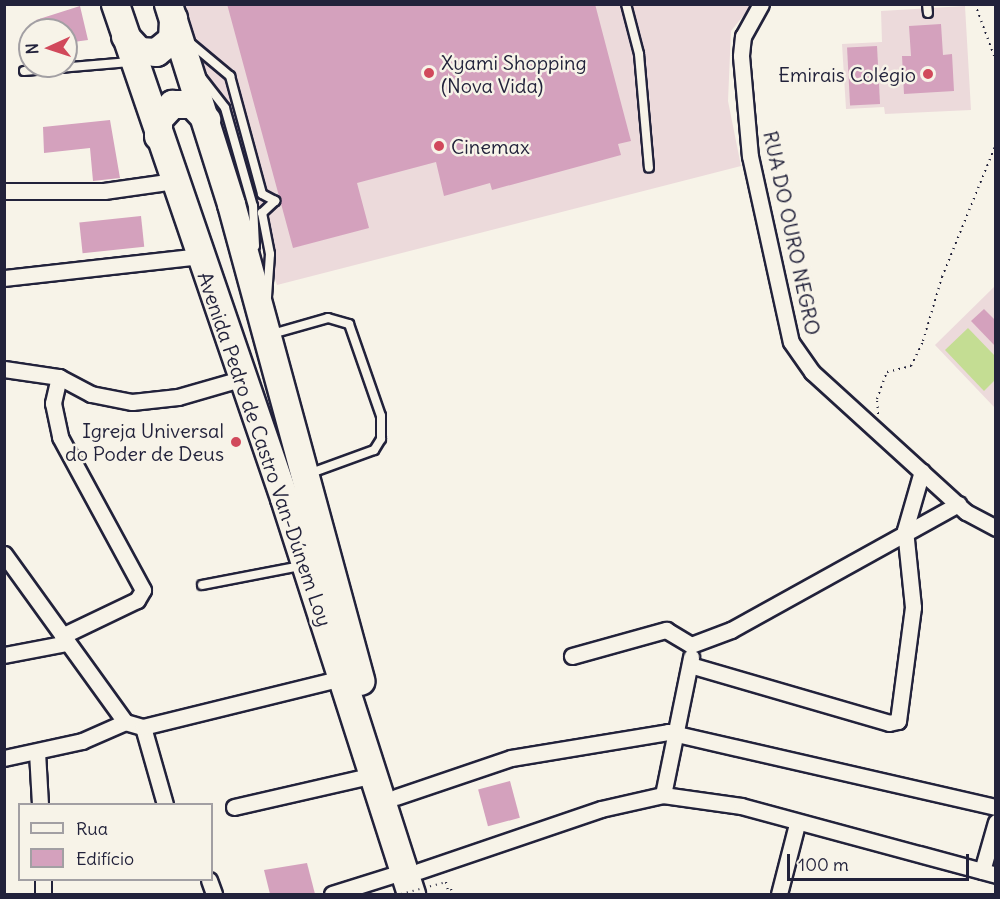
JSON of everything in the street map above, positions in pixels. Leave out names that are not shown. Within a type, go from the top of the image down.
[{"type":"highway","name":"Avenida Pedro de Castro Van-Dúnem Loy","points":[[115,4],[158,136],[244,378],[374,775],[423,885]]},
{"type":"highway","name":"Avenida Pedro de Castro Van-Dúnem Loy","points":[[173,19],[206,118],[304,476],[423,885]]},
{"type":"highway","points":[[125,36],[139,51],[160,51],[174,35],[173,19]]},
{"type":"highway","points":[[158,136],[158,119],[172,104],[192,104],[206,118]]},
{"type":"street","name":"RUA DO OURO NEGRO","points":[[761,4],[743,36],[741,56],[750,156],[788,330],[804,363],[958,504],[996,528]]},
{"type":"street","points":[[4,191],[104,191],[174,181]]},
{"type":"street","points":[[4,278],[200,256]]},
{"type":"street","points":[[4,369],[59,377],[92,394],[132,402],[178,397],[244,378]]},
{"type":"street","points":[[4,655],[64,639],[137,600],[143,590],[60,437],[53,403],[59,377]]},
{"type":"street","points":[[690,664],[889,723],[898,721],[914,607],[905,530],[922,471]]},
{"type":"street","points":[[692,645],[731,630],[905,530],[958,504]]},
{"type":"street","points":[[4,554],[125,722]]},
{"type":"street","points":[[572,656],[666,630],[692,645]]},
{"type":"street","points":[[663,795],[677,734],[692,645]]},
{"type":"street","points":[[4,758],[37,753],[125,722],[143,727],[342,678]]},
{"type":"street","points":[[143,727],[165,803]]},
{"type":"street","points":[[396,797],[511,758],[628,735],[677,734],[996,807]]},
{"type":"street","points":[[37,753],[40,803]]},
{"type":"street","points":[[234,807],[374,775]]},
{"type":"street","points":[[332,894],[423,885],[601,809],[663,795],[741,806],[797,824],[989,873],[996,822]]},
{"type":"street","points":[[779,894],[797,824]]},
{"type":"lane","points":[[626,4],[639,54],[649,168]]},
{"type":"lane","points":[[173,19],[230,76],[262,194],[275,201],[265,208],[262,221],[270,254],[265,333],[341,318],[350,324],[381,416],[381,439],[374,450],[304,476]]},
{"type":"lane","points":[[78,66],[133,61]]},
{"type":"lane","points":[[189,66],[221,97],[228,118],[253,206],[256,298]]},
{"type":"lane","points":[[202,585],[306,565]]},
{"type":"path","points":[[975,4],[996,61]]},
{"type":"path","points":[[880,432],[877,399],[887,372],[911,366],[923,341],[942,277],[996,144]]},
{"type":"path","points":[[423,885],[451,894]]},
{"type":"path","points":[[423,885],[451,894]]},
{"type":"shaded area","points":[[184,5],[752,5],[731,31],[728,101],[741,166],[277,285]]},
{"type":"shaded area","points":[[965,6],[971,110],[885,114],[884,107],[846,109],[842,44],[882,42],[881,11]]},
{"type":"shaded area","points":[[995,286],[995,408],[935,345]]},
{"type":"green space","points":[[968,328],[995,356],[995,380],[984,391],[945,350]]},
{"type":"building","name":"Xyami Shopping (Nova Vida)","points":[[227,4],[595,4],[631,141],[618,144],[621,155],[492,190],[490,183],[444,196],[436,162],[357,183],[369,228],[293,248]]},
{"type":"building","points":[[80,6],[88,40],[78,41],[78,18],[42,18]]},
{"type":"building","name":"Emirais Colégio","points":[[941,24],[943,55],[952,54],[954,91],[904,94],[902,56],[911,56],[909,26]]},
{"type":"building","points":[[877,46],[880,104],[850,105],[847,48]]},
{"type":"building","points":[[110,120],[120,178],[93,181],[90,148],[44,153],[43,127]]},
{"type":"building","points":[[141,216],[144,247],[83,253],[79,222]]},
{"type":"building","points":[[984,309],[996,321],[996,347],[971,321]]},
{"type":"building","points":[[510,781],[520,818],[488,826],[478,790]]},
{"type":"building","points":[[307,863],[315,894],[270,894],[264,870]]},
{"type":"place","name":"Xyami Shopping (Nova Vida)","points":[[429,73]]},
{"type":"place","name":"Emirais Colégio","points":[[928,74]]},
{"type":"place","name":"Cinemax","points":[[439,146]]},
{"type":"place","name":"Igreja Universal do Poder de Deus","points":[[236,442]]}]
